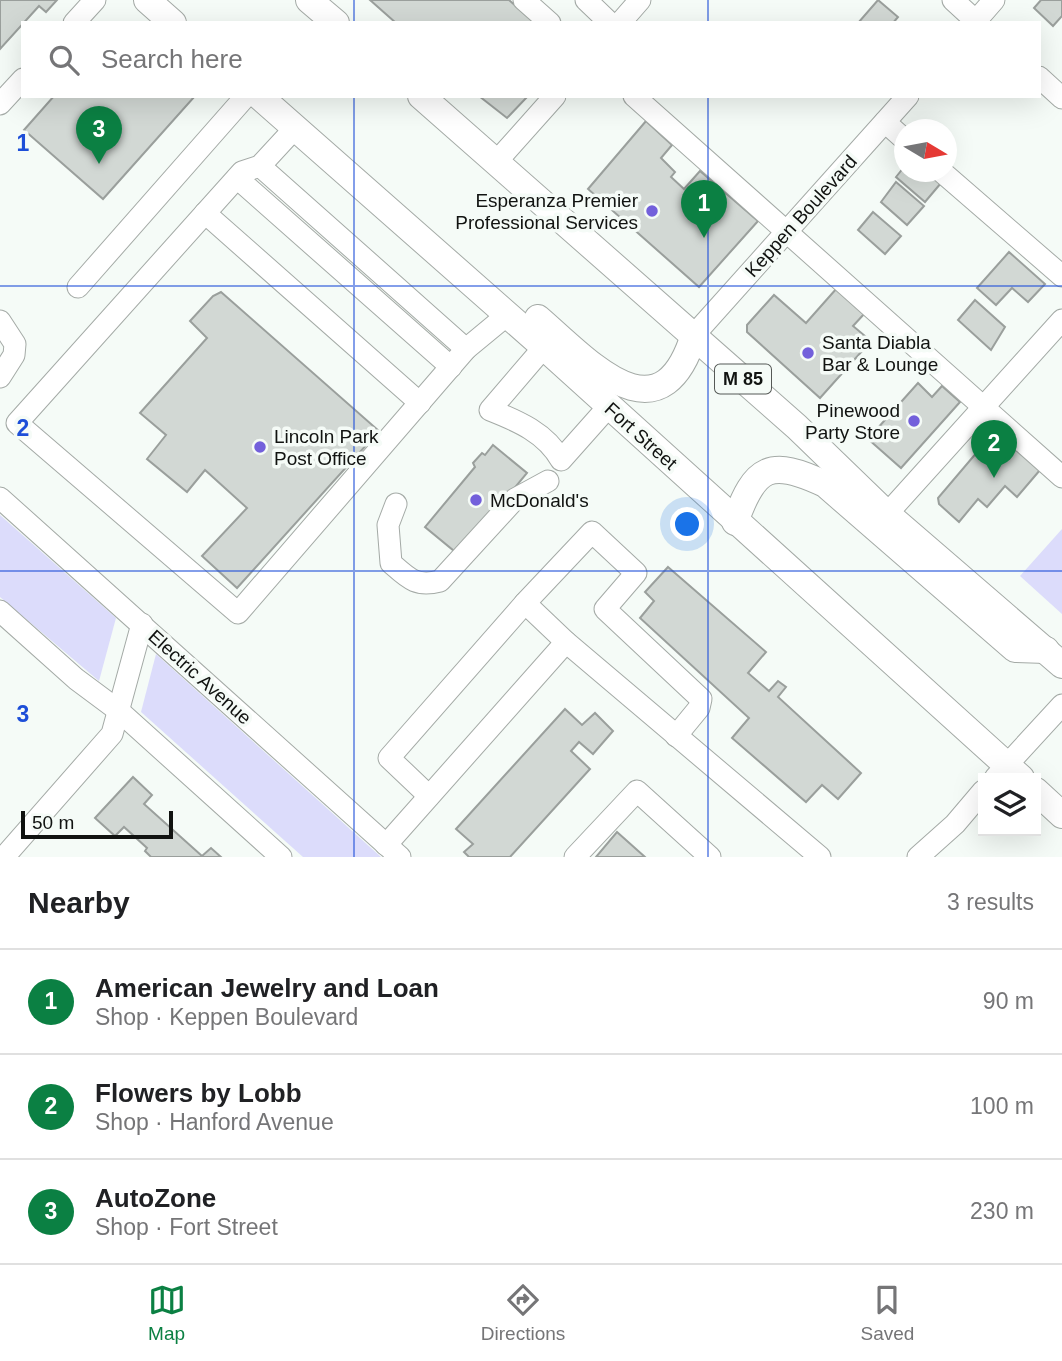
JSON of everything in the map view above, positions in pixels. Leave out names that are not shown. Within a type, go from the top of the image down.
[{"type":"main road","points":[[146,0],[171,21]]},
{"type":"main road","points":[[309,0],[333,21]]},
{"type":"main road","name":"Fort Street","points":[[260,98],[544,347],[1006,773]]},
{"type":"main road","name":"M 85","points":[[423,98],[797,427],[887,514],[1054,658]]},
{"type":"main road","points":[[370,193],[419,214],[599,371],[624,387],[643,390],[662,385],[677,373],[688,355],[694,335]]},
{"type":"main road","points":[[735,522],[750,486],[761,474],[777,469],[800,472],[825,484],[1015,649],[1054,658]]},
{"type":"main road","points":[[1041,795],[1062,814]]},
{"type":"street","points":[[76,21],[95,0]]},
{"type":"street","points":[[524,0],[548,21]]},
{"type":"street","points":[[586,0],[608,21]]},
{"type":"street","points":[[622,21],[640,0]]},
{"type":"street","points":[[953,0],[975,21]]},
{"type":"street","points":[[977,21],[994,0]]},
{"type":"street","points":[[1041,79],[1062,98]]},
{"type":"street","points":[[0,104],[21,81]]},
{"type":"street","points":[[78,287],[244,98]]},
{"type":"street","points":[[497,161],[553,98]]},
{"type":"street","points":[[636,98],[1062,477]]},
{"type":"street","name":"Keppen Boulevard","points":[[694,335],[906,98]]},
{"type":"street","points":[[885,122],[894,130]]},
{"type":"street","points":[[295,128],[260,166],[242,172],[18,423],[238,613],[466,349],[507,314]]},
{"type":"street","points":[[260,166],[466,349]]},
{"type":"street","points":[[237,178],[451,367]]},
{"type":"street","points":[[954,182],[1062,276]]},
{"type":"street","points":[[205,213],[420,404]]},
{"type":"street","points":[[887,514],[1062,320]]},
{"type":"street","points":[[0,321],[15,344],[14,355],[0,377]]},
{"type":"street","points":[[544,347],[490,410],[521,422],[553,446],[561,460],[609,406]]},
{"type":"street","points":[[396,504],[388,525],[391,563],[414,583],[424,585],[440,582],[515,499],[548,481]]},
{"type":"street","name":"Electric Avenue","points":[[0,498],[393,851]]},
{"type":"street","points":[[429,796],[389,758],[592,531],[636,573],[605,609],[701,699],[699,708],[676,736]]},
{"type":"street","points":[[525,603],[566,642],[820,857]]},
{"type":"street","points":[[0,611],[76,679],[120,711],[281,857]]},
{"type":"street","points":[[4,857],[112,734],[142,624]]},
{"type":"street","points":[[393,851],[429,796],[566,642]]},
{"type":"street","points":[[1008,773],[1062,705]]},
{"type":"street","points":[[575,857],[637,791],[710,857]]},
{"type":"street","points":[[918,857],[955,824],[978,797]]},
{"type":"shaded area","points":[[0,515],[116,618],[99,681],[0,597]]},
{"type":"shaded area","points":[[1062,529],[1062,614],[1020,576]]},
{"type":"shaded area","points":[[156,654],[381,857],[303,857],[141,712]]},
{"type":"building","points":[[0,0],[57,0],[46,12],[39,6],[25,21],[21,21],[21,26],[0,49]]},
{"type":"building","points":[[370,0],[509,0],[533,21],[394,21]]},
{"type":"building","points":[[878,0],[898,17],[895,21],[860,21]]},
{"type":"building","points":[[1041,0],[1062,0],[1062,16],[1053,26],[1034,8]]},
{"type":"building","points":[[52,98],[193,98],[103,199],[24,130]]},
{"type":"building","points":[[482,98],[526,98],[507,118]]},
{"type":"building","points":[[646,121],[672,145],[661,158],[675,172],[671,177],[684,189],[700,171],[758,221],[699,287],[588,189]]},
{"type":"building","points":[[896,182],[924,206],[907,225],[881,202]]},
{"type":"building","points":[[902,182],[941,183],[925,202]]},
{"type":"building","points":[[873,212],[901,236],[885,254],[858,230]]},
{"type":"building","points":[[1009,252],[1045,284],[1028,302],[1012,288],[996,305],[977,288]]},
{"type":"building","points":[[837,288],[865,313],[853,326],[871,341],[820,398],[747,332],[747,325],[774,295],[806,323]]},
{"type":"building","name":"Lincoln Park Post Office","points":[[221,292],[379,431],[237,588],[202,556],[247,508],[205,470],[187,492],[147,459],[166,435],[140,413],[207,338],[190,321],[213,296]]},
{"type":"building","points":[[975,300],[1005,327],[991,350],[958,320]]},
{"type":"building","name":"Pinewood Party Store","points":[[918,383],[932,397],[942,386],[960,402],[901,468],[868,439]]},
{"type":"building","points":[[995,431],[1040,470],[1017,497],[1005,486],[987,507],[978,499],[959,522],[939,504],[938,498]]},
{"type":"building","name":"McDonald's","points":[[493,445],[527,473],[459,555],[425,527],[475,467],[473,463]]},
{"type":"building","points":[[668,567],[766,652],[748,673],[769,691],[778,681],[786,687],[778,697],[861,773],[838,799],[822,785],[806,802],[732,738],[749,718],[640,618],[654,601],[645,592]]},
{"type":"building","points":[[565,709],[582,725],[595,713],[613,731],[593,754],[579,742],[571,751],[590,769],[510,857],[469,857],[464,852],[473,844],[456,829]]},
{"type":"building","points":[[133,777],[152,795],[144,804],[202,856],[211,848],[221,857],[151,857],[145,851],[147,848],[124,827],[115,836],[95,818]]},
{"type":"building","points":[[617,832],[645,857],[596,857]]},
{"type":"place","name":"AutoZone","points":[[99,164]]},
{"type":"place","name":"Esperanza Premier Professional Services","points":[[652,211]]},
{"type":"place","name":"American Jewelry and Loan","points":[[704,238]]},
{"type":"place","name":"Santa Diabla Bar & Lounge","points":[[808,353]]},
{"type":"place","name":"Pinewood Party Store","points":[[914,421]]},
{"type":"place","name":"Lincoln Park Post Office","points":[[260,447]]},
{"type":"place","name":"Flowers by Lobb","points":[[994,478]]},
{"type":"place","name":"McDonald's","points":[[476,500]]}]
